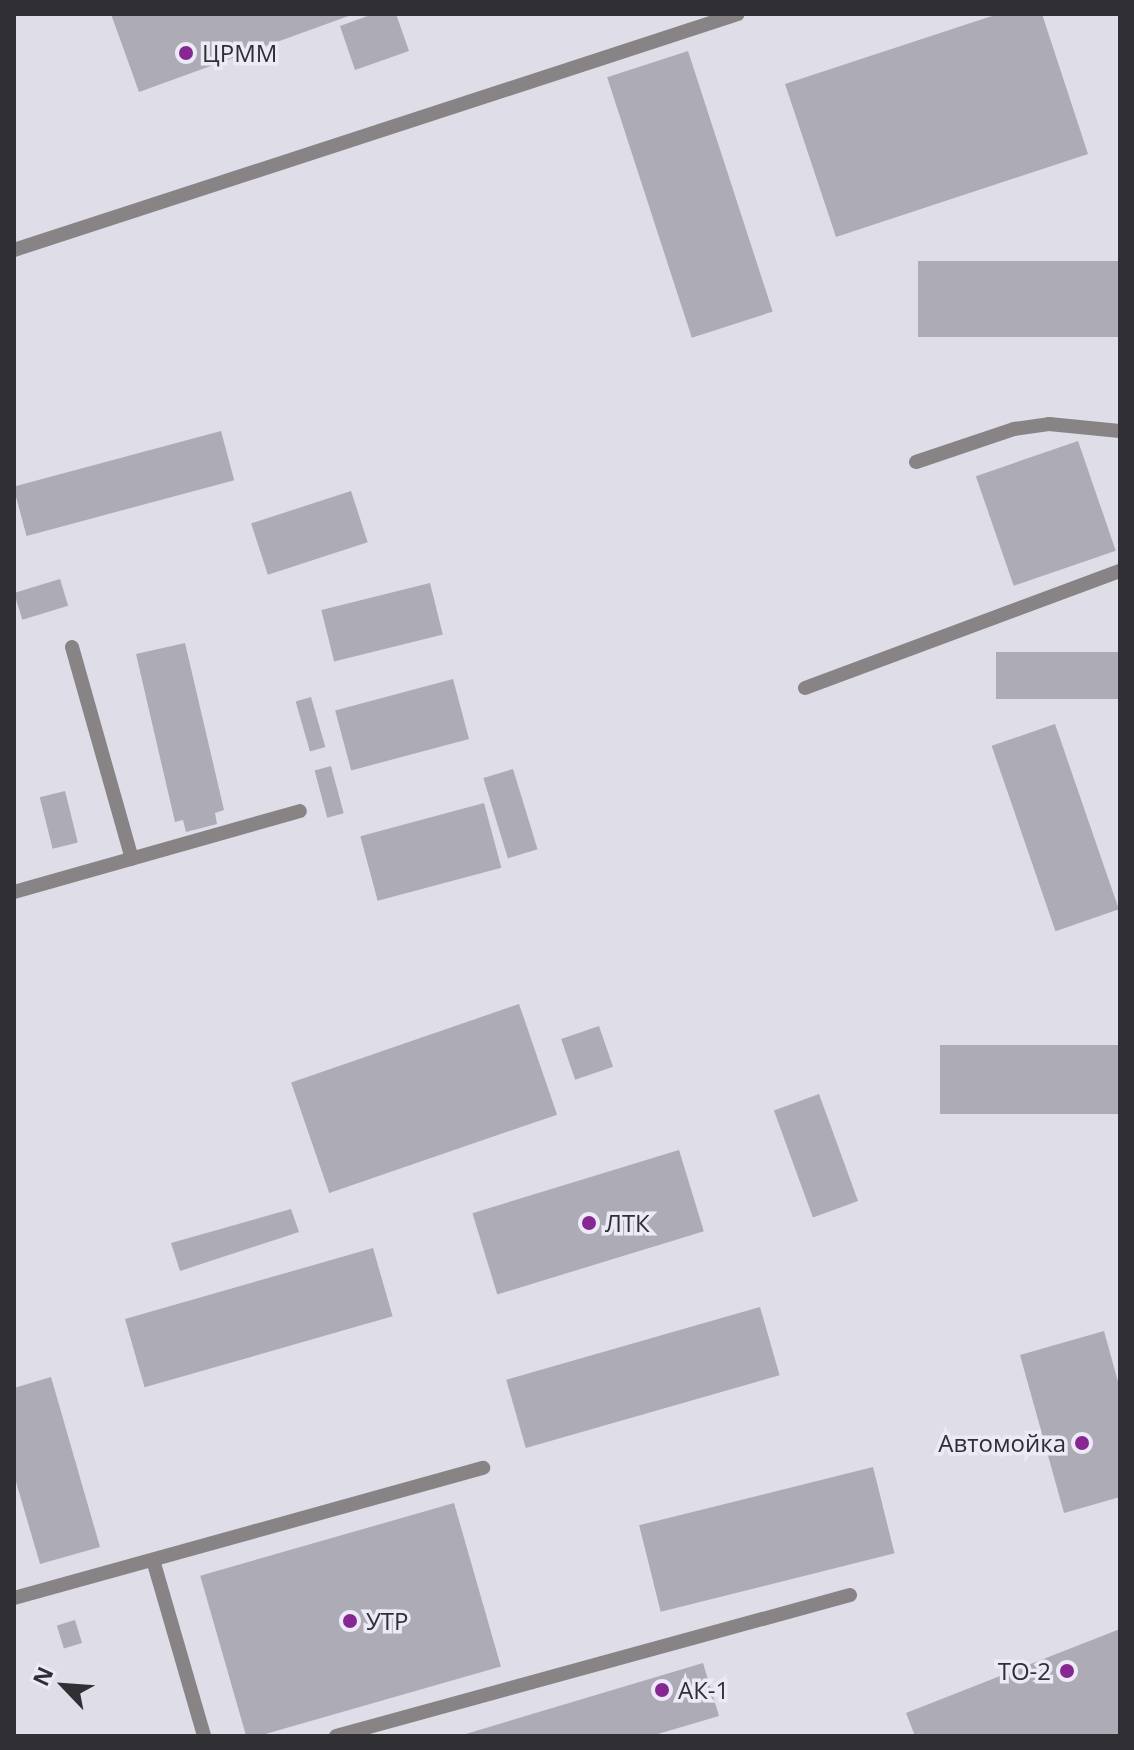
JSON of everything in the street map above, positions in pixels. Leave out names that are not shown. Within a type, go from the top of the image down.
[{"type":"lane","points":[[14,250],[738,14]]},
{"type":"lane","points":[[916,462],[1014,429],[1049,424],[1120,431]]},
{"type":"lane","points":[[805,688],[1120,571]]},
{"type":"lane","points":[[72,647],[132,859]]},
{"type":"lane","points":[[14,892],[300,811]]},
{"type":"lane","points":[[14,1598],[483,1468]]},
{"type":"lane","points":[[153,1560],[204,1736]]},
{"type":"lane","points":[[336,1736],[850,1595]]},
{"type":"building","name":"ЦРММ","points":[[111,14],[354,14],[139,92]]},
{"type":"building","points":[[373,14],[396,14],[409,51],[355,70],[340,26]]},
{"type":"building","points":[[998,14],[1042,14],[1088,154],[836,237],[785,84]]},
{"type":"building","points":[[688,51],[773,312],[692,338],[607,77]]},
{"type":"building","points":[[918,261],[1120,261],[1120,337],[918,337]]},
{"type":"building","points":[[221,431],[234,480],[27,536],[14,486]]},
{"type":"building","points":[[1078,441],[1116,551],[1014,586],[976,476]]},
{"type":"building","points":[[351,491],[368,542],[268,575],[251,523]]},
{"type":"building","points":[[60,579],[68,606],[22,620],[14,593]]},
{"type":"building","points":[[430,583],[443,634],[334,662],[321,610]]},
{"type":"building","points":[[185,643],[224,810],[215,813],[217,824],[186,832],[183,820],[175,822],[136,654]]},
{"type":"building","points":[[996,652],[1120,652],[1120,699],[996,699]]},
{"type":"building","points":[[453,679],[469,739],[351,770],[335,711]]},
{"type":"building","points":[[311,697],[325,747],[310,751],[296,701]]},
{"type":"building","points":[[1055,724],[1119,909],[1055,931],[992,746]]},
{"type":"building","points":[[331,766],[344,813],[327,818],[315,770]]},
{"type":"building","points":[[513,769],[538,849],[508,858],[483,778]]},
{"type":"building","points":[[65,791],[78,842],[53,849],[40,797]]},
{"type":"building","points":[[484,803],[501,868],[378,901],[360,836]]},
{"type":"building","points":[[519,1004],[557,1115],[329,1193],[291,1082]]},
{"type":"building","points":[[599,1026],[613,1067],[575,1080],[561,1039]]},
{"type":"building","points":[[940,1045],[1120,1045],[1120,1114],[940,1114]]},
{"type":"building","points":[[819,1094],[858,1201],[813,1218],[774,1110]]},
{"type":"building","name":"ЛТК","points":[[679,1150],[704,1231],[497,1294],[472,1213]]},
{"type":"building","points":[[291,1209],[299,1232],[180,1271],[171,1243]]},
{"type":"building","points":[[373,1248],[393,1316],[145,1387],[125,1319]]},
{"type":"building","points":[[760,1307],[780,1375],[526,1448],[506,1380]]},
{"type":"building","name":"Автомойка","points":[[1104,1331],[1120,1389],[1120,1497],[1064,1513],[1020,1355]]},
{"type":"building","points":[[51,1377],[100,1547],[40,1564],[14,1475],[14,1388]]},
{"type":"building","points":[[873,1467],[895,1553],[661,1612],[639,1525]]},
{"type":"building","name":"УТР","points":[[454,1503],[501,1666],[258,1736],[246,1736],[200,1576]]},
{"type":"building","points":[[75,1620],[82,1643],[64,1649],[57,1626]]},
{"type":"building","name":"ТО-2","points":[[1120,1629],[1120,1736],[915,1736],[906,1713]]},
{"type":"building","name":"АК-1","points":[[703,1663],[719,1716],[651,1736],[459,1736]]},
{"type":"place","name":"ЦРММ","points":[[186,53]]},
{"type":"place","name":"ЛТК","points":[[589,1223]]},
{"type":"place","name":"Автомойка","points":[[1082,1443]]},
{"type":"place","name":"УТР","points":[[350,1621]]},
{"type":"place","name":"ТО-2","points":[[1067,1671]]},
{"type":"place","name":"АК-1","points":[[662,1690]]}]
